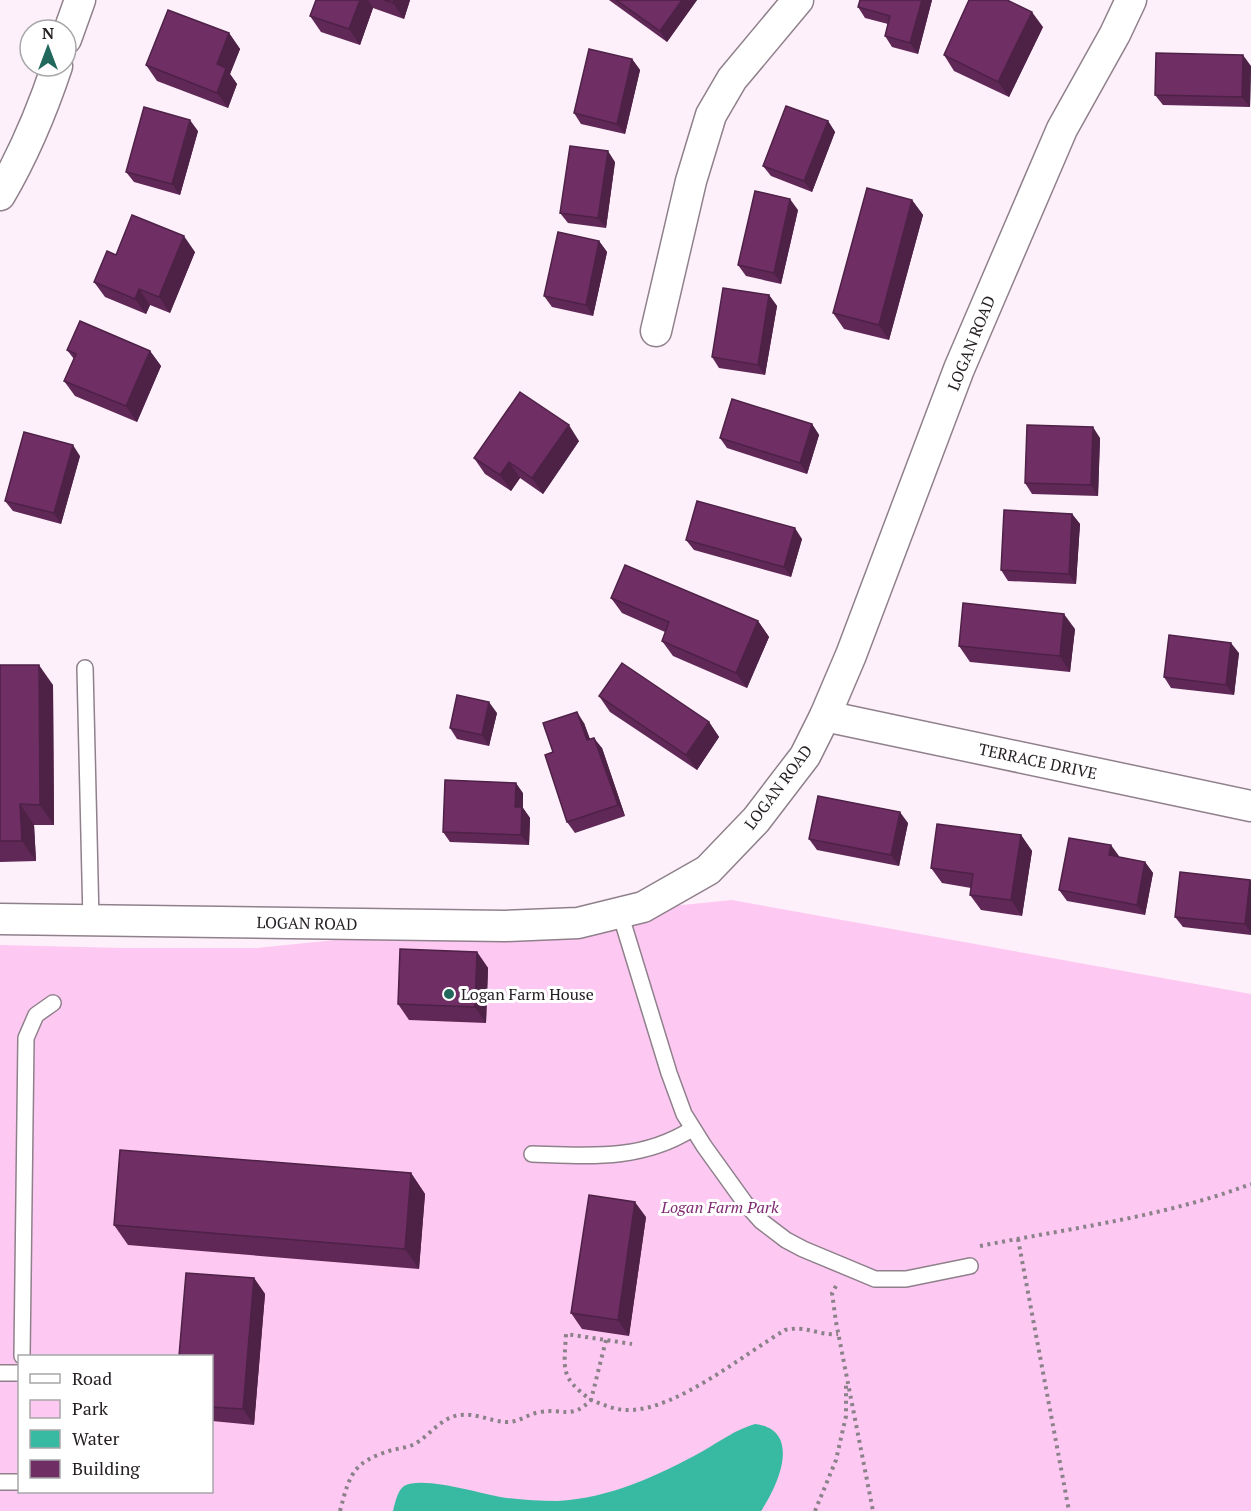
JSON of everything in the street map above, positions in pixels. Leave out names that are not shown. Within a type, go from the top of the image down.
[{"type":"street","points":[[74,18],[80,0]]},
{"type":"street","points":[[656,331],[691,181],[711,115],[732,79],[798,0]]},
{"type":"street","name":"LOGAN ROAD","points":[[0,919],[505,926],[578,923],[643,907],[708,870],[756,820],[805,756],[825,716],[851,655],[960,369],[1062,129],[1115,34],[1131,0]]},
{"type":"street","points":[[0,195],[15,170],[53,78]]},
{"type":"street","name":"TERRACE DRIVE","points":[[825,716],[1251,807]]},
{"type":"lane","points":[[85,668],[91,920]]},
{"type":"lane","points":[[620,913],[677,1097],[692,1129],[745,1203],[761,1221],[786,1240],[803,1249],[875,1279],[906,1279],[970,1266]]},
{"type":"lane","points":[[22,1355],[26,1038],[36,1015],[53,1004]]},
{"type":"lane","points":[[532,1154],[590,1156],[620,1154],[651,1149],[676,1139],[692,1129]]},
{"type":"lane","points":[[0,1373],[18,1373]]},
{"type":"lane","points":[[0,1482],[18,1482]]},
{"type":"path","points":[[1069,1511],[1018,1239],[1147,1214],[1224,1194],[1251,1184]]},
{"type":"path","points":[[832,1293],[873,1511]]},
{"type":"path","points":[[632,1344],[566,1334],[564,1371],[569,1381],[591,1400],[610,1407],[630,1410],[652,1407],[695,1386],[785,1330],[800,1328],[828,1335],[838,1334]]},
{"type":"path","points":[[340,1511],[349,1479],[361,1463],[376,1455],[416,1443],[449,1418],[464,1415],[517,1422],[542,1412],[569,1414],[579,1410],[591,1400],[606,1340]]},
{"type":"path","points":[[815,1511],[839,1449],[846,1416],[846,1376]]},
{"type":"green space","name":"Logan Farm Park","points":[[732,900],[1251,994],[1251,1511],[0,1511],[0,945],[256,948]]},
{"type":"water","points":[[755,1424],[770,1428],[779,1437],[782,1448],[779,1474],[761,1511],[393,1511],[402,1488],[413,1483],[439,1484],[526,1500],[557,1501],[596,1495],[651,1477],[735,1432]]},
{"type":"building","points":[[316,0],[360,0],[349,29],[310,16]]},
{"type":"building","points":[[616,0],[682,0],[660,31]]},
{"type":"building","points":[[860,0],[922,0],[910,43],[885,36],[890,16],[858,7]]},
{"type":"building","points":[[969,0],[1007,0],[1032,12],[998,82],[944,55]]},
{"type":"building","points":[[168,10],[229,33],[217,64],[226,68],[217,93],[146,65]]},
{"type":"building","points":[[589,49],[632,59],[617,124],[574,113]]},
{"type":"building","points":[[1156,53],[1243,55],[1242,97],[1155,95]]},
{"type":"building","points":[[786,106],[828,121],[804,181],[763,166]]},
{"type":"building","points":[[144,107],[190,120],[172,184],[126,172]]},
{"type":"building","points":[[570,146],[608,151],[598,218],[560,213]]},
{"type":"building","points":[[867,188],[912,200],[879,325],[833,313]]},
{"type":"building","points":[[755,191],[790,199],[774,273],[738,265]]},
{"type":"building","points":[[132,215],[184,236],[159,297],[139,289],[135,299],[94,282],[107,251],[116,255]]},
{"type":"building","points":[[558,232],[599,241],[586,305],[544,296]]},
{"type":"building","points":[[723,288],[769,295],[758,365],[712,357]]},
{"type":"building","points":[[80,321],[150,351],[126,406],[64,381],[76,354],[67,350]]},
{"type":"building","points":[[520,392],[569,425],[532,478],[509,462],[500,475],[474,458]]},
{"type":"building","points":[[732,399],[812,424],[800,463],[720,438]]},
{"type":"building","points":[[1027,425],[1093,427],[1091,485],[1025,483]]},
{"type":"building","points":[[24,432],[73,445],[54,513],[5,501]]},
{"type":"building","points":[[697,501],[795,528],[784,567],[686,540]]},
{"type":"building","points":[[1004,510],[1072,514],[1069,574],[1001,570]]},
{"type":"building","points":[[625,565],[758,621],[736,673],[662,641],[669,622],[611,598]]},
{"type":"building","points":[[963,603],[1064,614],[1060,656],[959,646]]},
{"type":"building","points":[[1169,635],[1231,643],[1226,685],[1164,677]]},
{"type":"building","points":[[622,663],[709,722],[686,755],[599,696]]},
{"type":"building","points":[[0,665],[39,665],[40,805],[20,804],[22,841],[0,841]]},
{"type":"building","points":[[457,695],[489,702],[482,735],[450,728]]},
{"type":"building","points":[[577,712],[587,740],[594,738],[618,805],[567,822],[545,755],[553,752],[543,723]]},
{"type":"building","points":[[445,780],[516,783],[515,807],[522,807],[521,835],[443,832]]},
{"type":"building","points":[[818,796],[900,812],[891,855],[809,839]]},
{"type":"building","points":[[937,824],[1021,835],[1011,900],[970,895],[973,874],[931,868]]},
{"type":"building","points":[[1069,838],[1111,845],[1109,855],[1145,862],[1137,905],[1059,890]]},
{"type":"building","points":[[1180,872],[1250,880],[1245,924],[1175,917]]},
{"type":"building","name":"Logan Farm House","points":[[400,949],[477,952],[475,1007],[398,1004]]},
{"type":"building","points":[[120,1150],[411,1173],[405,1249],[114,1225]]},
{"type":"building","points":[[589,1195],[635,1202],[618,1320],[571,1313]]},
{"type":"building","points":[[186,1273],[254,1278],[243,1409],[213,1407],[213,1355],[179,1355]]},
{"type":"place","name":"Logan Farm House","points":[[449,994]]}]
